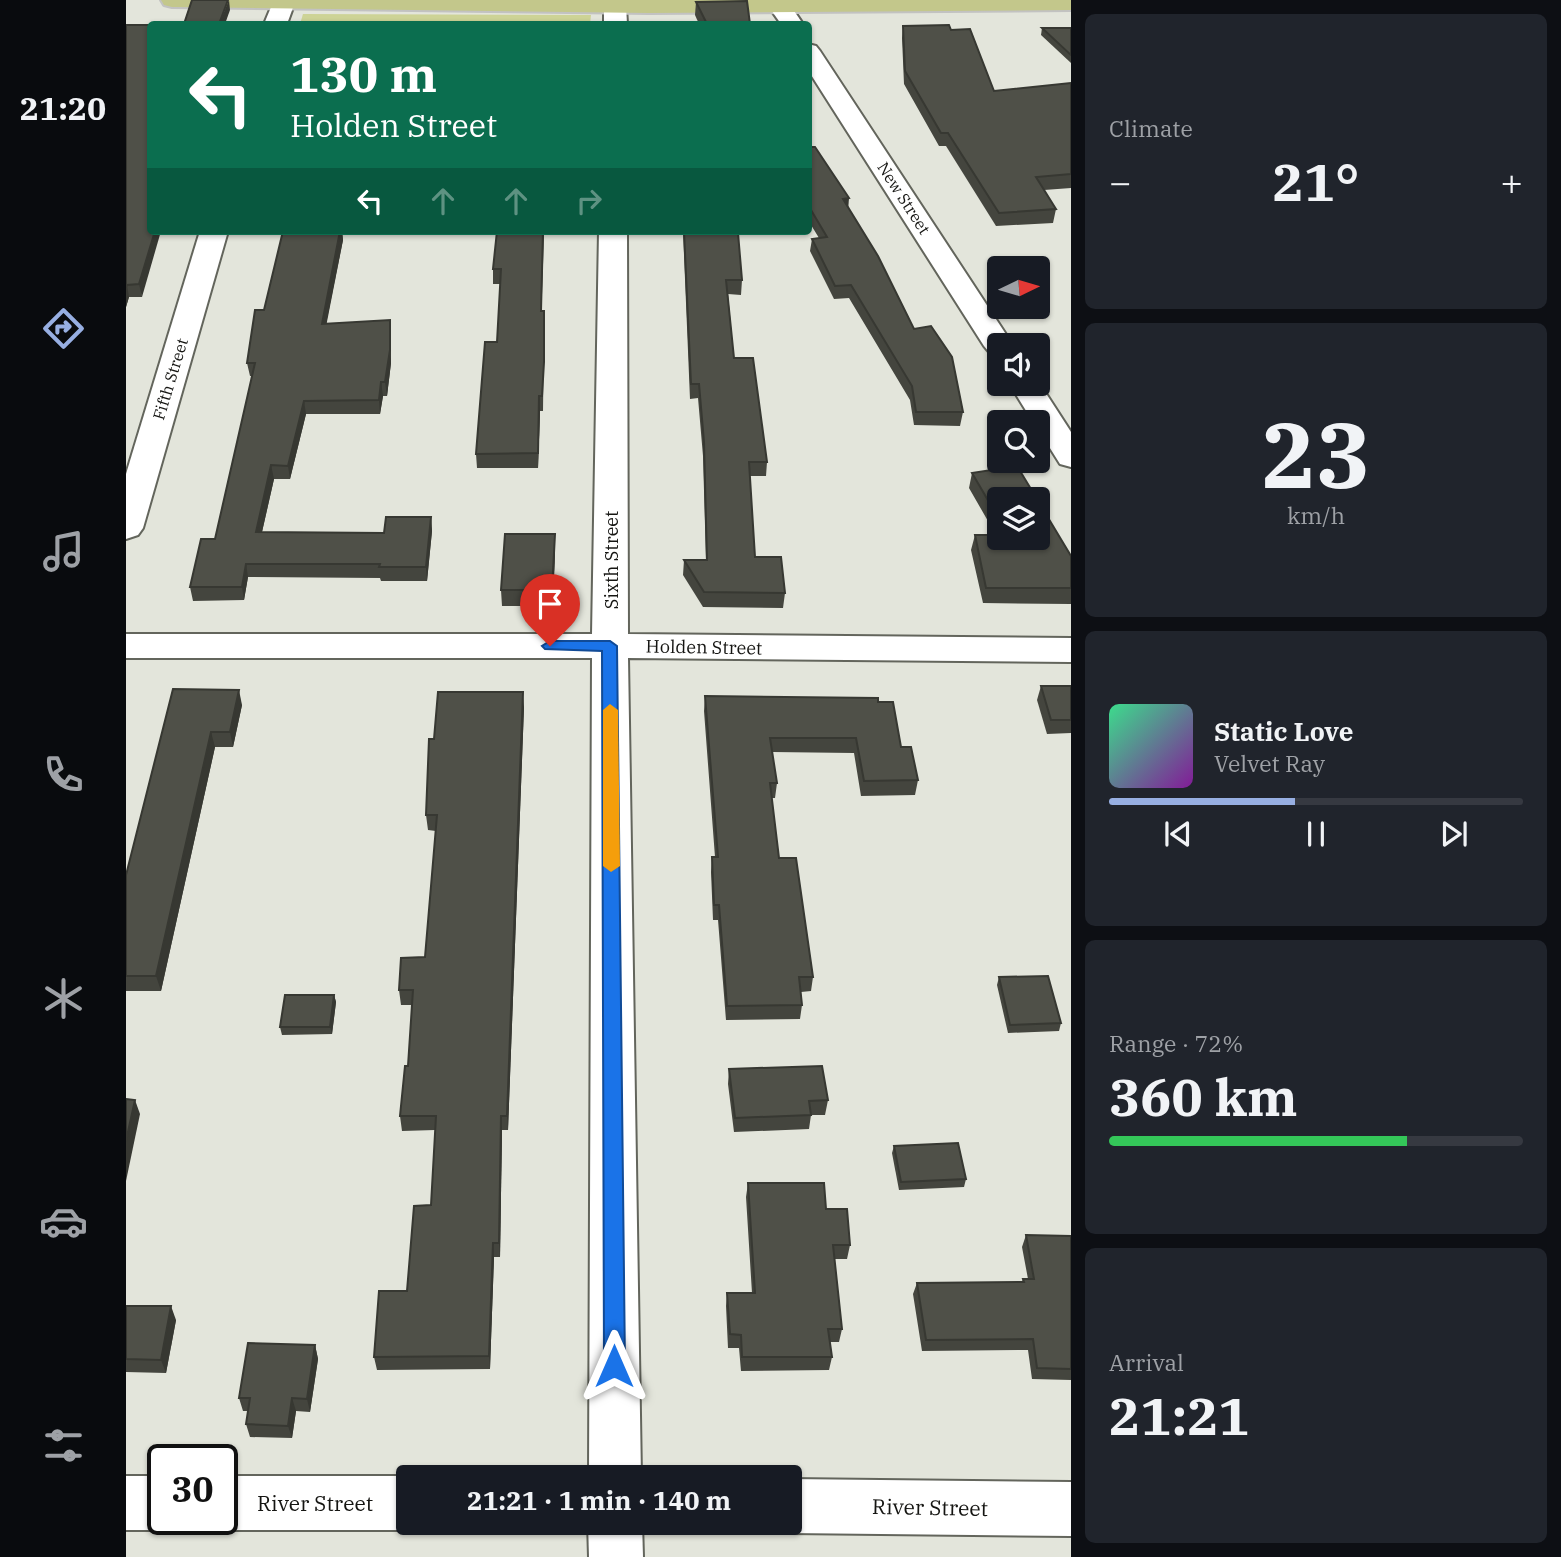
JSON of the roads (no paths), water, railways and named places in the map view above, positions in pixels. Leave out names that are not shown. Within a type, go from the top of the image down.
[{"type":"main road","points":[[172,0],[483,2],[615,15],[786,16],[1071,3]]},
{"type":"street","points":[[277,21],[284,2]]},
{"type":"street","name":"New Street","points":[[812,57],[991,333]]},
{"type":"street","name":"Fifth Street","points":[[126,528],[213,235]]},
{"type":"street","name":"Sixth Street","points":[[613,235],[610,646],[615,1465]]},
{"type":"street","points":[[1032,396],[1071,457]]},
{"type":"street","name":"Holden Street","points":[[126,646],[1071,650]]},
{"type":"street","points":[[126,1503],[147,1503]]},
{"type":"street","name":"River Street","points":[[238,1503],[396,1503]]},
{"type":"street","name":"River Street","points":[[802,1506],[1071,1509]]},
{"type":"street","points":[[615,1535],[616,1557]]}]
